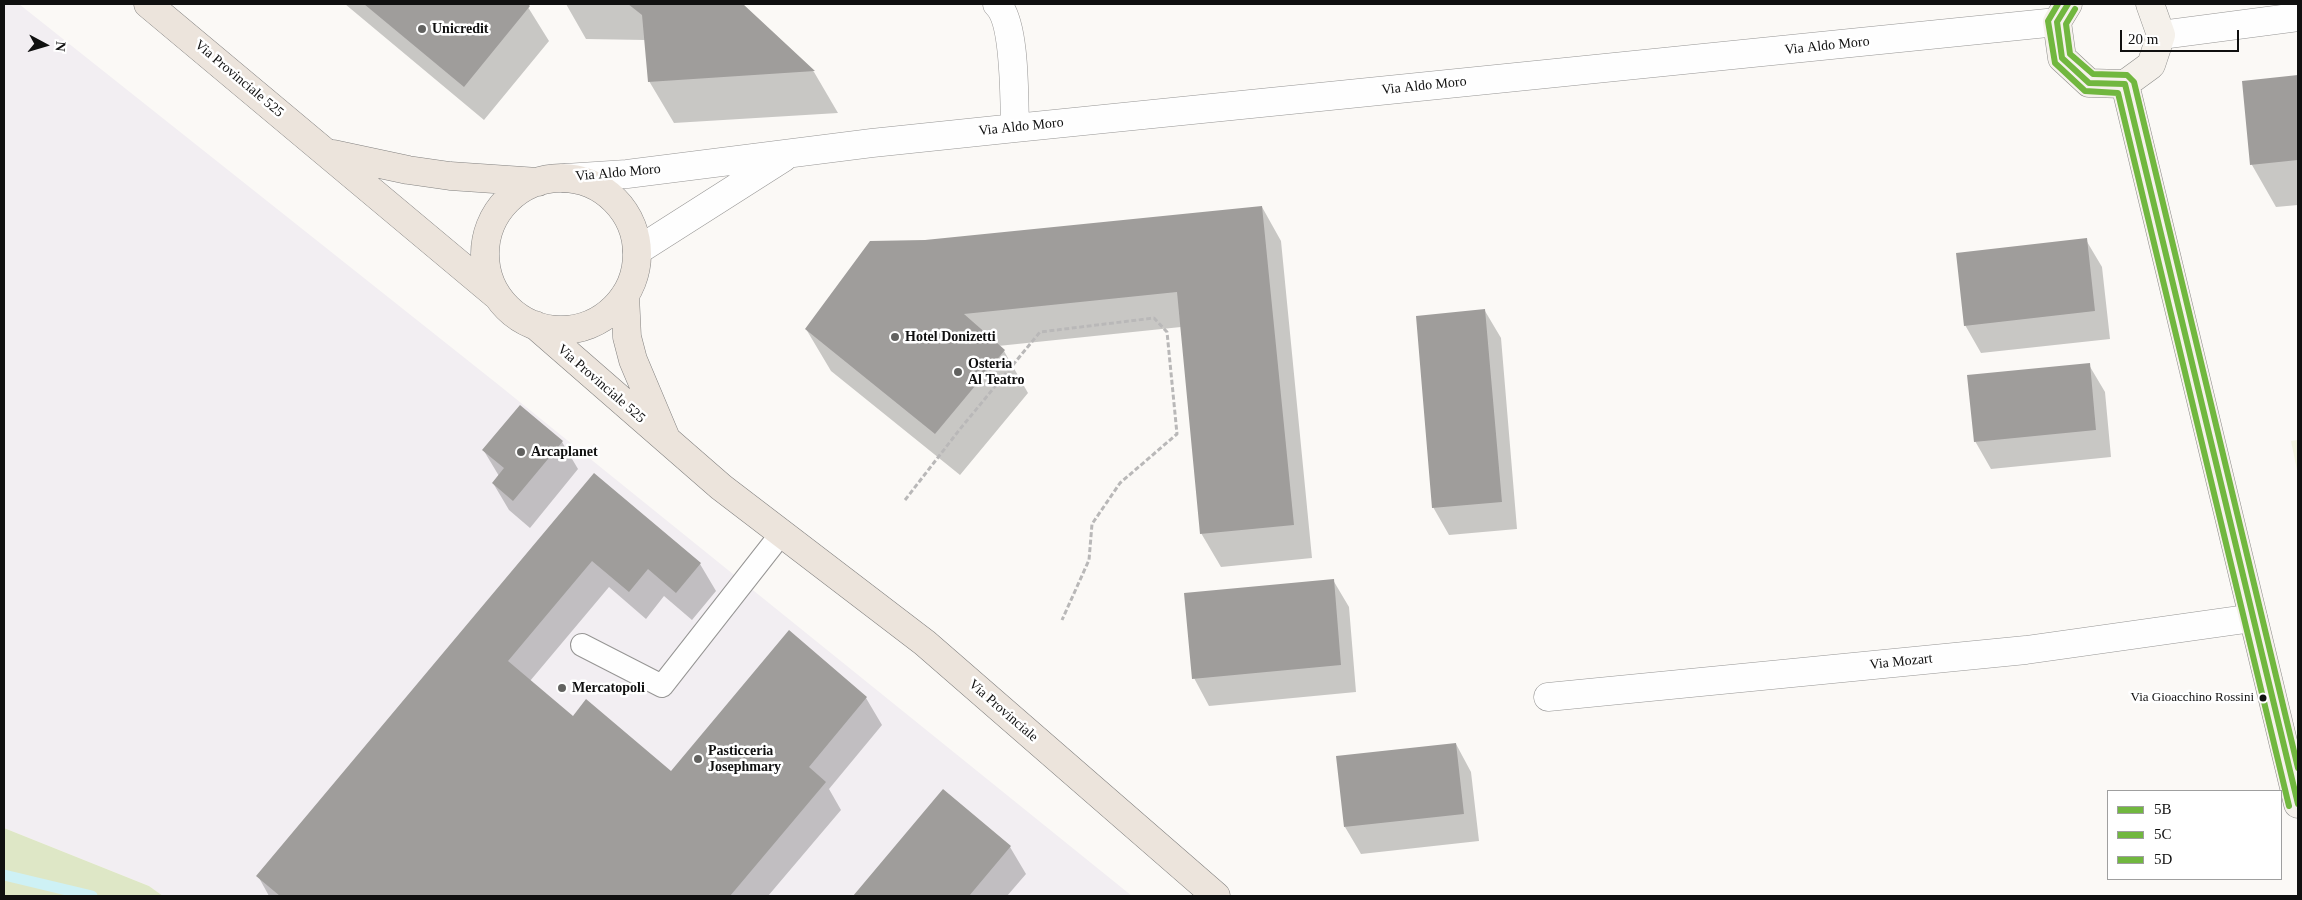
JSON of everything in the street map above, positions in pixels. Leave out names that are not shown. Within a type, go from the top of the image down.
[{"type":"main road","name":"Via Provinciale 525","points":[[148,4],[499,297],[518,317],[535,325],[562,330],[590,324],[606,316],[625,295],[633,278],[638,251],[631,223],[615,200],[592,184],[565,178],[538,182],[441,175],[329,154]]},
{"type":"main road","name":"Via Provinciale 525","points":[[499,297],[490,280],[486,262],[486,243],[491,225],[506,202],[520,190],[538,182]]},
{"type":"main road","name":"Via Provinciale 525","points":[[625,295],[627,337],[633,360],[668,442]]},
{"type":"main road","name":"Via Provinciale 525","points":[[535,325],[668,442],[782,534]]},
{"type":"main road","name":"Via Provinciale","points":[[782,534],[925,643],[1216,896]]},
{"type":"street","points":[[997,4],[1002,9],[1010,36],[1015,128]]},
{"type":"street","points":[[2150,4],[2161,35],[2151,65],[2125,84],[2298,804]]},
{"type":"street","name":"Via Aldo Moro","points":[[565,178],[627,174],[1015,128],[2063,13],[2062,58],[2088,83],[2125,84]]},
{"type":"street","points":[[2161,35],[2298,17]]},
{"type":"street","name":"Via Aldo Moro","points":[[638,251],[790,154]]},
{"type":"street","name":"Via Mozart","points":[[1548,697],[2026,650],[2253,618]]},
{"type":"lane","points":[[582,645],[662,686],[782,534]]},
{"type":"path","points":[[905,500],[960,429],[1040,332],[1154,318],[1167,332],[1177,434],[1120,483],[1092,524],[1088,560],[1062,620]]},
{"type":"shaded area","points":[[4,4],[19,4],[500,386],[1132,896],[163,896],[149,886],[4,828]]},
{"type":"green space","points":[[2298,440],[2298,475],[2291,441]]},
{"type":"green space","points":[[4,828],[149,886],[163,896],[4,896]]},
{"type":"building","points":[[364,4],[528,4],[530,6],[464,87]]},
{"type":"building","points":[[628,4],[743,4],[815,71],[648,82],[642,15]]},
{"type":"building","points":[[2298,75],[2298,160],[2250,165],[2242,81]]},
{"type":"building","points":[[1262,206],[1294,525],[1200,534],[1177,292],[964,314],[1005,350],[935,434],[805,329],[870,241],[925,240]]},
{"type":"building","points":[[2087,238],[2095,311],[1964,326],[1956,253]]},
{"type":"building","points":[[1485,309],[1502,502],[1432,508],[1416,316]]},
{"type":"building","points":[[2090,363],[2096,430],[1974,442],[1967,375]]},
{"type":"building","points":[[520,405],[563,441],[513,501],[492,483],[504,468],[482,450]]},
{"type":"building","points":[[594,473],[701,563],[676,593],[648,569],[629,592],[592,561],[508,661],[573,716],[586,699],[671,771],[789,630],[867,697],[809,767],[826,782],[730,896],[280,896],[256,876]]},
{"type":"building","points":[[1334,579],[1341,665],[1192,679],[1184,593]]},
{"type":"building","points":[[1456,743],[1464,814],[1344,827],[1336,756]]},
{"type":"building","points":[[943,789],[1011,846],[969,896],[853,896]]},
{"type":"waterway","points":[[4,875],[92,896]]},
{"type":"transit line","name":"5C","points":[[2058,4],[2048,21],[2055,63],[2085,91],[2118,93],[2289,806]]},
{"type":"transit line","name":"5B","points":[[2068,4],[2057,22],[2062,58],[2089,83],[2125,84],[2298,804]]},
{"type":"transit line","name":"5D","points":[[2075,9],[2066,24],[2070,54],[2093,74],[2127,75],[2134,82],[2298,768]]},
{"type":"place","name":"Unicredit","points":[[422,29]]},
{"type":"place","name":"Hotel Donizetti","points":[[895,337]]},
{"type":"place","name":"Osteria Al Teatro","points":[[958,372]]},
{"type":"place","name":"Arcaplanet","points":[[521,452]]},
{"type":"place","name":"Mercatopoli","points":[[562,688]]},
{"type":"place","name":"Via Gioacchino Rossini","points":[[2263,698]]},
{"type":"place","name":"Pasticceria Josephmary","points":[[698,759]]}]
